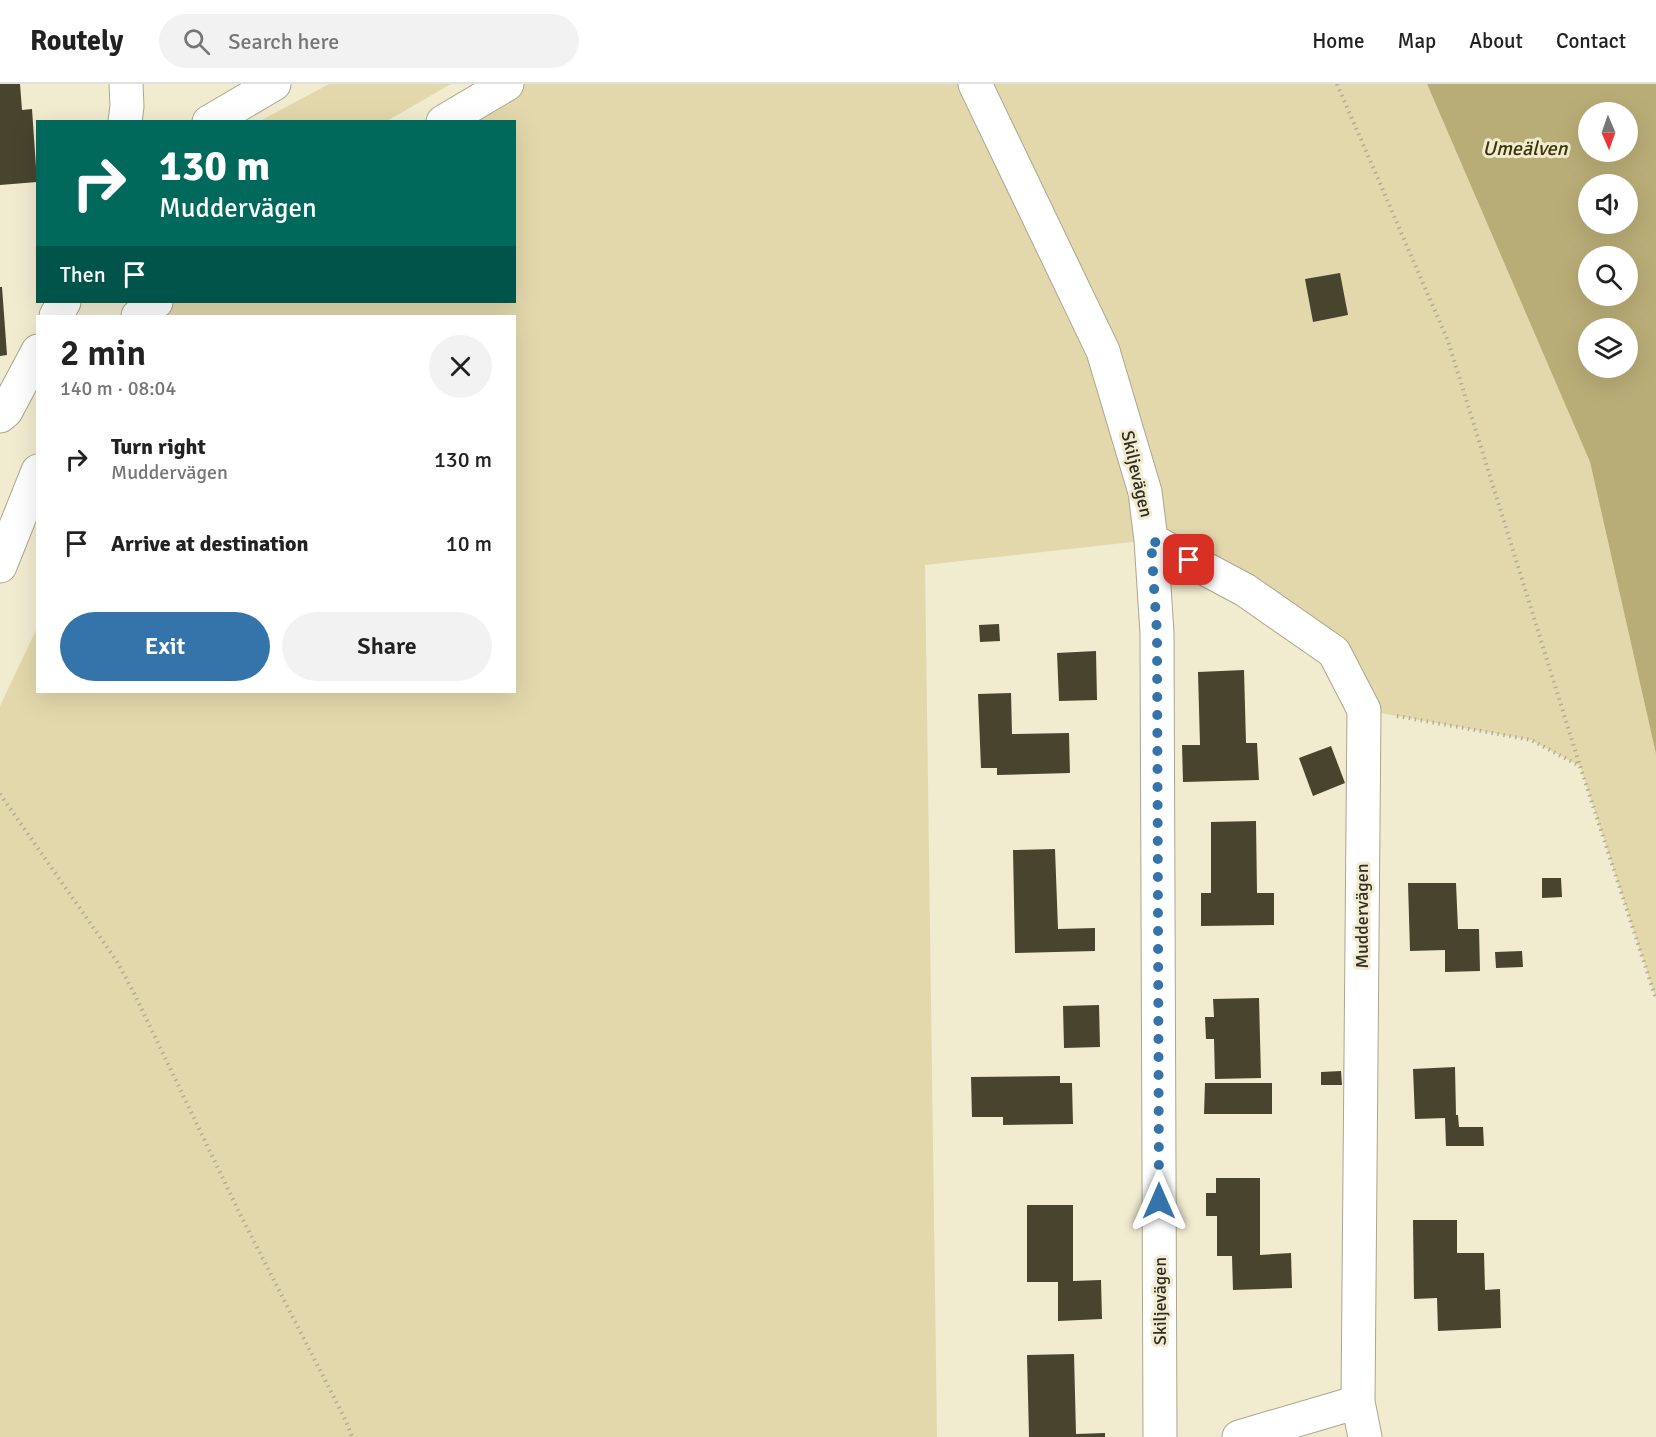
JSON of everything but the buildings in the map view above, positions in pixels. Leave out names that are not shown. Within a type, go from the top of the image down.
[{"type":"street","points":[[125,120],[126,84]]},
{"type":"street","points":[[212,120],[274,84]]},
{"type":"street","points":[[446,120],[507,84]]},
{"type":"street","name":"Skiljevägen","points":[[975,84],[1104,351],[1145,492],[1151,540],[1157,633],[1160,1437]]},
{"type":"street","points":[[139,315],[155,303]]},
{"type":"street","points":[[0,416],[6,411],[36,355]]},
{"type":"street","points":[[0,566],[36,476]]},
{"type":"street","name":"Muddervägen","points":[[1151,540],[1245,590],[1334,652],[1364,710],[1358,1402],[1365,1437]]},
{"type":"street","points":[[1239,1437],[1358,1402]]},
{"type":"path","points":[[1337,84],[1448,341],[1580,766],[1656,999]]},
{"type":"path","points":[[1364,710],[1531,740],[1580,766]]},
{"type":"path","points":[[0,794],[116,960],[133,991],[240,1214],[346,1421],[352,1437]]},
{"type":"shaded area","points":[[329,84],[451,84],[389,120],[262,120]]},
{"type":"shaded area","points":[[507,84],[1427,84],[1590,462],[1656,754],[1656,999],[1580,766],[1531,740],[1364,710],[1334,652],[1151,540],[925,565],[937,1437],[0,1437],[0,706],[36,630],[36,693],[516,693],[516,315],[139,315],[155,303],[516,303],[516,120],[445,120]]},
{"type":"water","name":"Umeälven","points":[[1427,84],[1656,84],[1656,754],[1590,462]]},
{"type":"route","points":[[1159,1201],[1157,633],[1151,540],[1189,560]]}]
